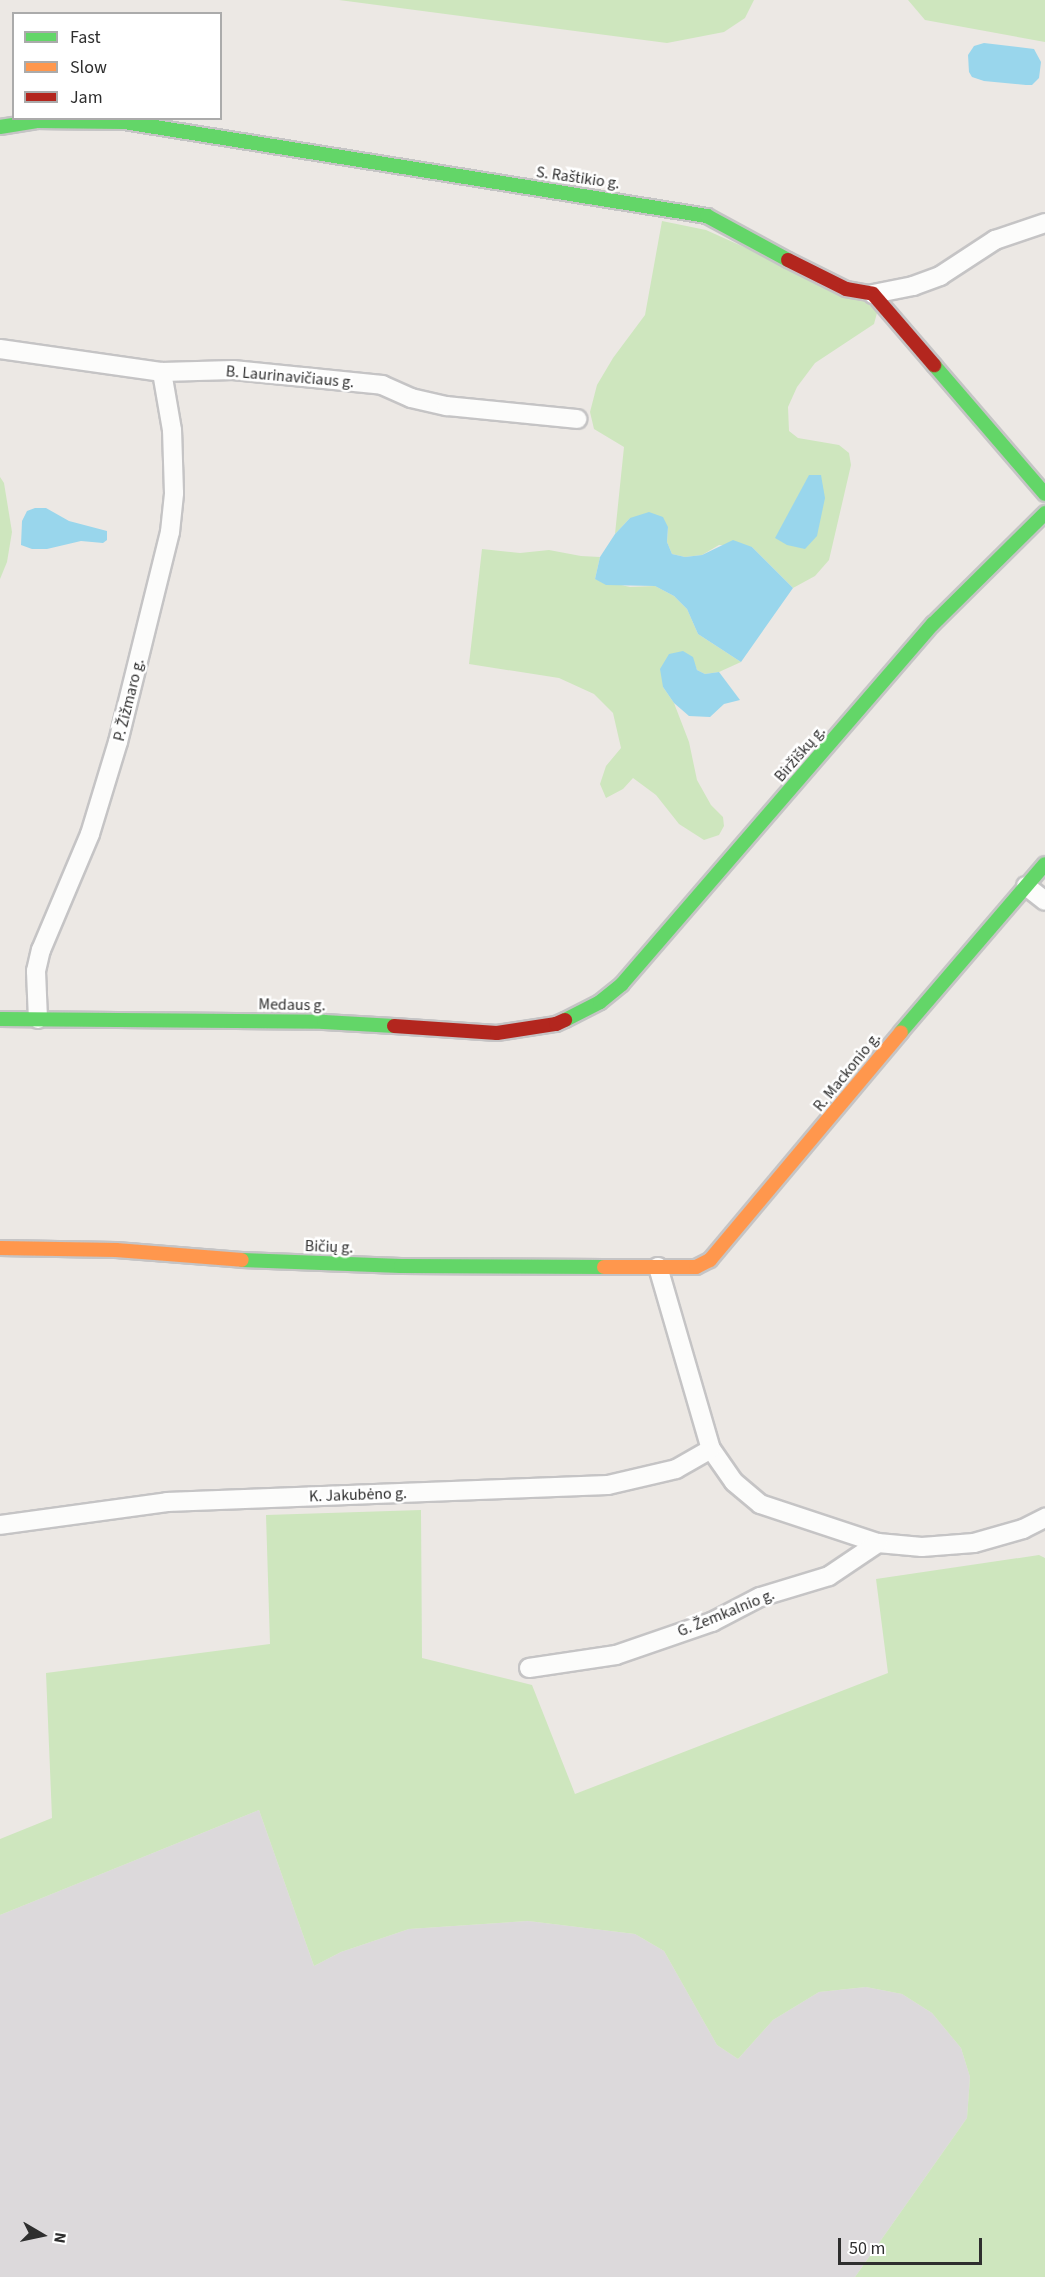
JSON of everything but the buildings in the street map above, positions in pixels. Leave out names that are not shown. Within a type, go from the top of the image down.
[{"type":"street","name":"S. Raštikio g.","points":[[0,127],[36,121],[124,122],[389,167],[666,208],[707,216],[825,280],[846,289],[873,294]]},
{"type":"street","points":[[1045,223],[995,240],[940,276],[913,286],[873,294],[1045,494]]},
{"type":"street","name":"B. Laurinavičiaus g.","points":[[0,349],[162,372],[233,370],[382,385],[411,398],[447,406],[577,419]]},
{"type":"street","name":"P. Žižmaro g.","points":[[38,1019],[36,971],[41,950],[90,834],[118,742],[170,532],[174,494],[172,430],[162,372]]},
{"type":"street","name":"Biržiškų g.","points":[[579,1014],[600,1002],[622,984],[933,624],[1045,513]]},
{"type":"street","name":"R. Mackonio g.","points":[[658,1268],[696,1268],[710,1260],[936,989],[1045,864]]},
{"type":"street","points":[[1026,886],[1045,900]]},
{"type":"street","name":"Medaus g.","points":[[0,1019],[324,1022],[498,1033],[556,1024],[579,1014]]},
{"type":"street","name":"Bičių g.","points":[[0,1248],[116,1250],[271,1262],[401,1266],[658,1268]]},
{"type":"street","points":[[658,1268],[711,1449],[734,1482],[760,1504],[878,1543],[922,1547],[974,1543],[1023,1529],[1045,1518]]},
{"type":"street","name":"K. Jakubėno g.","points":[[0,1526],[167,1502],[608,1485],[676,1469],[711,1449]]},
{"type":"street","name":"G. Žemkalnio g.","points":[[529,1668],[616,1655],[712,1622],[760,1597],[829,1576],[878,1543]]},
{"type":"shaded area","points":[[259,1810],[314,1966],[341,1952],[409,1929],[528,1921],[635,1934],[664,1951],[717,2045],[738,2059],[773,2020],[819,1992],[866,1987],[902,1994],[932,2013],[961,2048],[970,2077],[967,2118],[855,2277],[0,2277],[0,1915]]},
{"type":"green space","points":[[339,0],[754,0],[745,18],[724,32],[667,43]]},
{"type":"green space","points":[[908,0],[1045,0],[1045,42],[925,20]]},
{"type":"green space","points":[[662,221],[706,230],[871,304],[877,313],[874,324],[815,363],[797,387],[788,407],[789,431],[798,438],[839,445],[849,453],[851,465],[829,560],[815,576],[793,588],[752,547],[719,545],[702,555],[685,557],[672,554],[667,542],[668,527],[630,518],[615,534],[624,447],[594,429],[590,412],[597,385],[613,358],[645,315]]},
{"type":"green space","points":[[0,477],[4,483],[12,532],[7,562],[0,579]]},
{"type":"green space","points":[[482,549],[520,553],[549,550],[600,557],[595,579],[630,587],[655,586],[674,596],[687,609],[698,634],[741,662],[719,672],[705,674],[697,670],[695,665],[663,687],[674,703],[689,742],[697,780],[711,805],[723,817],[724,826],[719,835],[704,840],[679,824],[656,795],[633,778],[623,789],[606,798],[600,784],[606,766],[621,748],[613,713],[594,694],[559,678],[469,664]]},
{"type":"green space","points":[[421,1510],[422,1658],[532,1685],[575,1794],[888,1673],[876,1579],[1039,1555],[1045,1558],[1045,2277],[855,2277],[967,2118],[970,2077],[961,2048],[932,2013],[902,1994],[866,1987],[819,1992],[773,2020],[738,2059],[717,2045],[664,1951],[635,1934],[528,1921],[409,1929],[341,1952],[314,1966],[259,1810],[0,1915],[0,1839],[52,1818],[46,1673],[270,1644],[266,1515]]},
{"type":"water","points":[[984,43],[1034,49],[1041,62],[1039,78],[1032,85],[1026,85],[984,81],[972,77],[969,72],[968,55],[974,46]]},
{"type":"water","points":[[809,475],[821,475],[825,498],[817,536],[805,549],[787,545],[775,538]]},
{"type":"water","points":[[46,508],[69,521],[107,531],[107,540],[103,543],[81,541],[47,549],[32,549],[21,545],[22,521],[27,511]]},
{"type":"water","points":[[649,512],[663,517],[668,527],[667,542],[672,554],[685,557],[702,555],[733,540],[752,547],[793,588],[741,662],[698,634],[687,609],[674,596],[655,586],[606,585],[595,579],[600,557],[615,534],[630,518]]},
{"type":"water","points":[[683,651],[693,657],[697,670],[705,674],[719,672],[740,700],[724,704],[710,717],[689,716],[674,703],[663,687],[660,669],[669,654]]},
{"type":"traffic: fast","points":[[0,127],[36,121],[124,122],[707,216],[788,260]]},
{"type":"traffic: fast","points":[[934,365],[1045,494]]},
{"type":"traffic: fast","points":[[565,1020],[600,1002],[622,984],[933,624],[1045,513]]},
{"type":"traffic: fast","points":[[901,1032],[1045,864]]},
{"type":"traffic: fast","points":[[0,1019],[324,1022],[394,1026]]},
{"type":"traffic: fast","points":[[242,1260],[401,1266],[604,1267]]},
{"type":"traffic: slow","points":[[604,1267],[696,1267],[710,1260],[901,1032]]},
{"type":"traffic: slow","points":[[0,1248],[116,1250],[242,1260]]},
{"type":"traffic: jam","points":[[788,260],[846,289],[873,294],[934,365]]},
{"type":"traffic: jam","points":[[394,1026],[497,1033],[556,1024],[565,1020]]}]
